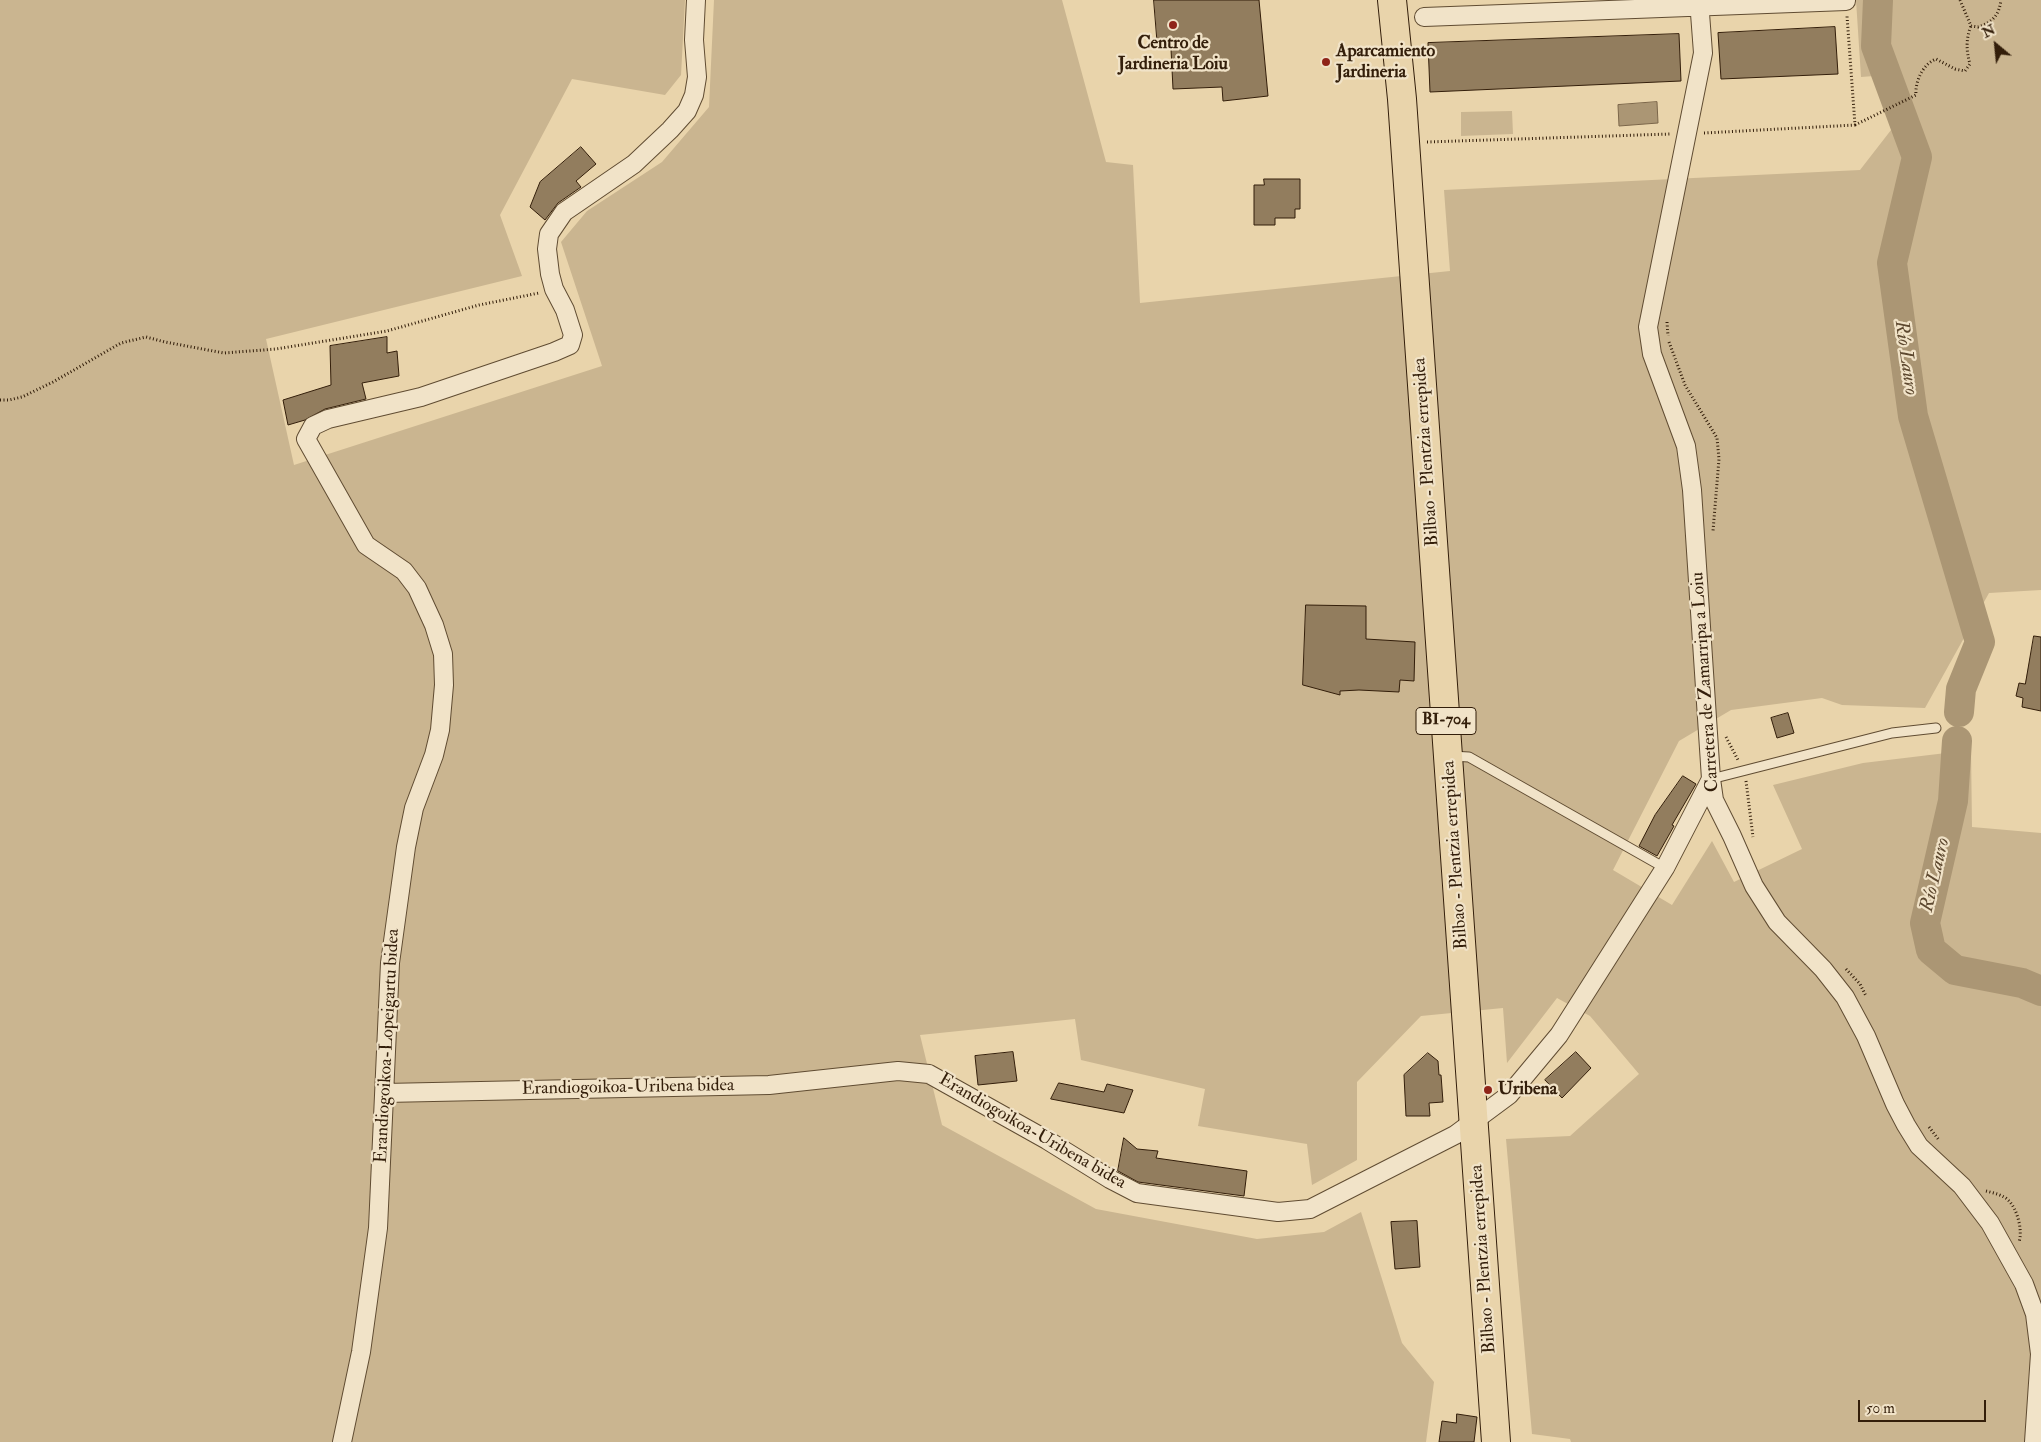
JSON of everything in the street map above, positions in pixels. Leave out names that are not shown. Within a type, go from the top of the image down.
[{"type":"main road","name":"Bilbao - Plentzia errepidea","points":[[1392,0],[1402,98],[1475,1120],[1496,1442]]},
{"type":"street","name":"Erandiogoikoa-Lopeigartu bidea","points":[[342,1442],[361,1352],[378,1228],[392,954],[406,847],[414,808],[434,755],[440,730],[444,685],[443,654],[434,625],[417,588],[404,571],[366,545],[306,439],[313,426],[328,420],[421,397],[570,345],[573,335],[565,310],[554,289],[549,266],[547,249],[549,234],[564,212],[634,164],[687,111],[694,95],[698,77],[694,40],[696,0]]},
{"type":"street","points":[[1424,17],[1699,3],[1846,1]]},
{"type":"street","name":"Carretera de Zamarripa a Loiu","points":[[1699,3],[1703,53],[1698,136],[1648,327],[1652,354],[1686,446],[1693,510],[1710,779],[1714,800],[1754,886],[1777,922],[1823,969],[1845,997],[1866,1036],[1895,1104],[1910,1132],[1919,1146],[1962,1186],[1990,1223],[2024,1284],[2035,1314],[2040,1354],[2034,1442]]},
{"type":"street","name":"Erandiogoikoa-Uribena bidea","points":[[385,1094],[769,1085],[898,1071],[929,1074],[1137,1193],[1278,1212],[1310,1209],[1455,1135],[1510,1095],[1559,1035],[1665,868],[1710,779]]},
{"type":"lane","points":[[1710,779],[1892,733],[1936,728]]},
{"type":"lane","points":[[1448,756],[1469,757],[1665,868]]},
{"type":"path","points":[[1856,125],[1916,95],[1916,84],[1929,62],[1936,59],[1955,69],[1965,71],[1970,64],[1967,55],[1967,41],[1971,26],[1960,0]]},
{"type":"path","points":[[1971,26],[1978,27],[1994,18],[1999,12],[2001,0]]},
{"type":"path","points":[[0,400],[22,397],[53,382],[121,343],[146,337],[224,353],[276,349],[387,331],[479,305],[554,289]]},
{"type":"path","points":[[1667,318],[1668,340],[1685,385],[1717,438],[1719,459],[1712,537]]},
{"type":"path","points":[[1726,736],[1734,753],[1746,770],[1746,791],[1754,840]]},
{"type":"path","points":[[1840,962],[1860,984],[1868,1001]]},
{"type":"path","points":[[1926,1123],[1944,1146]]},
{"type":"path","points":[[1982,1190],[2007,1199],[2017,1216],[2020,1237],[2016,1248],[2009,1258]]},
{"type":"shaded area","points":[[0,0],[685,0],[681,75],[665,95],[572,79],[500,215],[522,276],[266,339],[294,465],[602,366],[561,242],[587,211],[662,162],[709,107],[714,0],[1062,0],[1106,162],[1133,165],[1140,303],[1450,271],[1444,190],[1860,170],[1905,112],[1900,74],[1861,77],[1856,0],[2041,0],[2041,590],[1989,593],[1925,708],[1842,705],[1822,698],[1731,710],[1679,741],[1613,870],[1672,905],[1712,841],[1734,882],[1802,849],[1773,785],[1863,763],[1971,750],[1972,827],[2041,833],[2041,1442],[1571,1442],[1570,1439],[1532,1434],[1506,1139],[1570,1136],[1639,1074],[1590,1016],[1557,998],[1507,1063],[1503,1008],[1421,1016],[1357,1082],[1357,1160],[1312,1185],[1307,1144],[1198,1126],[1205,1089],[1081,1060],[1075,1019],[920,1035],[942,1125],[1096,1209],[1257,1239],[1324,1232],[1361,1212],[1402,1343],[1434,1382],[1426,1442],[0,1442]]},
{"type":"shaded area","points":[[1657,102],[1658,123],[1619,126],[1618,105]]},
{"type":"shaded area","points":[[1512,111],[1513,134],[1461,136],[1461,112]]},
{"type":"building","points":[[1154,0],[1259,0],[1268,96],[1223,101],[1222,87],[1173,89],[1171,49],[1158,49]]},
{"type":"building","points":[[1835,27],[1838,74],[1721,79],[1718,33]]},
{"type":"building","points":[[1679,34],[1681,81],[1430,92],[1428,43]]},
{"type":"building","points":[[581,147],[596,164],[576,181],[581,187],[558,203],[545,220],[530,207],[540,182]]},
{"type":"building","points":[[1264,179],[1300,179],[1300,209],[1295,209],[1295,218],[1275,218],[1275,225],[1254,225],[1254,185],[1264,185]]},
{"type":"building","points":[[387,337],[387,353],[397,351],[399,376],[362,383],[366,399],[325,409],[305,420],[288,425],[283,400],[331,385],[330,346]]},
{"type":"building","points":[[1306,605],[1366,606],[1366,639],[1415,642],[1414,681],[1400,680],[1399,692],[1359,690],[1340,691],[1340,695],[1303,685]]},
{"type":"building","points":[[2034,636],[2041,637],[2041,711],[2022,707],[2023,698],[2016,696],[2019,683],[2025,684]]},
{"type":"building","points":[[1788,713],[1794,733],[1777,738],[1771,718]]},
{"type":"building","points":[[1683,776],[1696,784],[1672,825],[1674,826],[1657,856],[1639,846],[1655,815]]},
{"type":"building","points":[[1013,1052],[1017,1081],[978,1085],[975,1056]]},
{"type":"building","points":[[1576,1052],[1591,1068],[1562,1098],[1545,1080]]},
{"type":"building","points":[[1428,1053],[1438,1061],[1443,1102],[1429,1103],[1430,1116],[1406,1116],[1404,1075]]},
{"type":"building","points":[[1059,1083],[1104,1092],[1107,1084],[1133,1090],[1124,1113],[1051,1099]]},
{"type":"building","points":[[1124,1138],[1137,1149],[1158,1151],[1156,1158],[1247,1171],[1244,1196],[1138,1182],[1118,1171]]},
{"type":"building","points":[[1417,1221],[1420,1267],[1395,1269],[1391,1222]]},
{"type":"building","points":[[1457,1414],[1477,1417],[1474,1442],[1439,1442],[1442,1421],[1456,1423]]},
{"type":"waterway","name":"Río Lauro","points":[[1878,0],[1876,46],[1917,157],[1892,263],[1913,416],[1980,642],[1961,689],[1959,712]]},
{"type":"waterway","name":"Río Lauro","points":[[1957,741],[1953,801],[1925,923],[1931,950],[1955,970],[2022,983],[2041,991]]},
{"type":"place","name":"Centro de Jardineria Loiu","points":[[1173,25]]},
{"type":"place","name":"Aparcamiento Jardineria","points":[[1326,62]]},
{"type":"place","name":"Uribena","points":[[1488,1090]]}]
